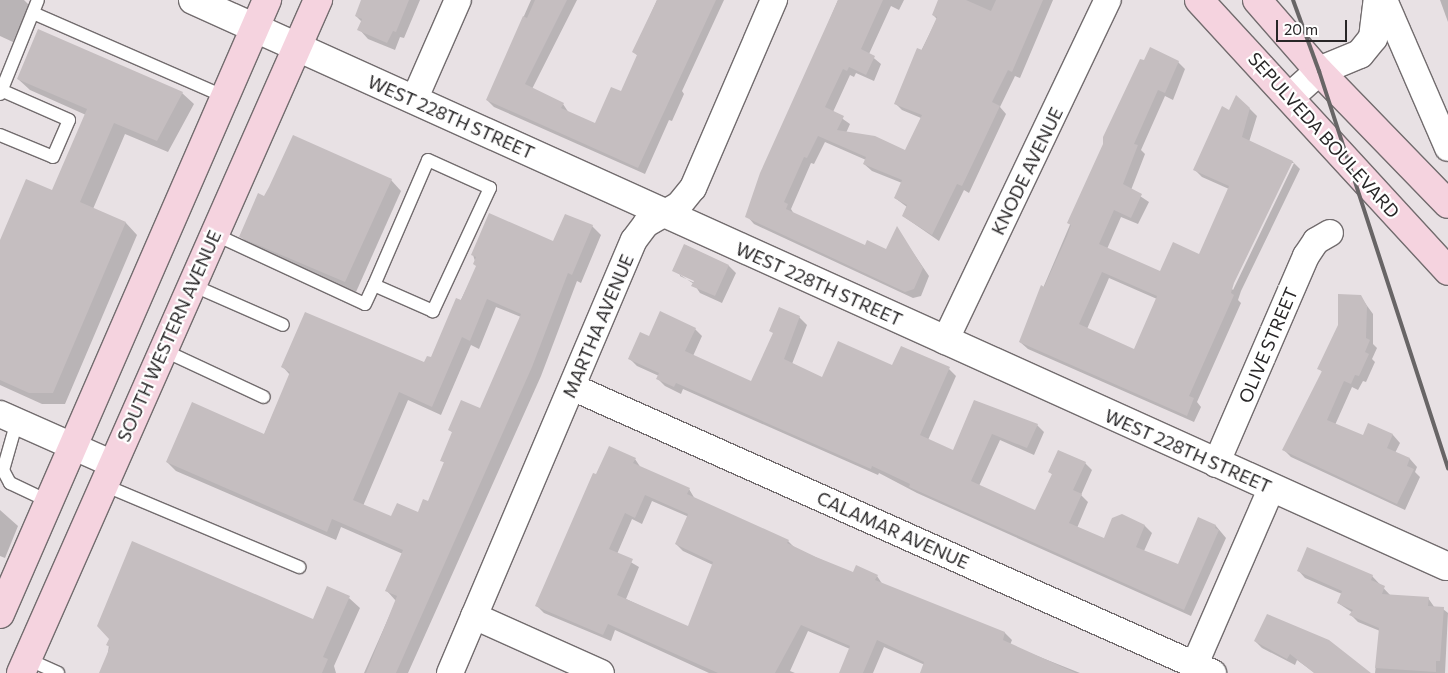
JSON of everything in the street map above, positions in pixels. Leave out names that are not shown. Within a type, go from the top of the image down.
[{"type":"main road","points":[[0,614],[268,0]]},
{"type":"main road","name":"SOUTH WESTERN AVENUE","points":[[24,666],[318,0]]},
{"type":"main road","name":"SEPULVEDA BOULEVARD","points":[[1199,0],[1448,271]]},
{"type":"main road","points":[[1257,0],[1319,71],[1448,204]]},
{"type":"street","name":"WEST 228TH STREET","points":[[193,0],[1271,489],[1446,566]]},
{"type":"street","points":[[414,100],[458,0]]},
{"type":"street","name":"MARTHA AVENUE","points":[[450,673],[634,240],[646,224],[679,205],[692,188],[774,0]]},
{"type":"street","name":"KNODE AVENUE","points":[[945,341],[1108,0]]},
{"type":"street","points":[[1290,97],[1319,71],[1360,54],[1373,38],[1378,0]]},
{"type":"street","points":[[1384,0],[1448,148]]},
{"type":"street","name":"OLIVE STREET","points":[[1216,464],[1306,256],[1316,241],[1330,233]]},
{"type":"street","name":"CALAMAR AVENUE","points":[[572,387],[1204,669]]},
{"type":"street","points":[[8,417],[74,446],[109,475]]},
{"type":"street","points":[[1204,669],[1271,489]]},
{"type":"street","points":[[474,616],[601,673]]},
{"type":"lane","points":[[0,135],[53,157],[69,120],[1,92],[38,0]]},
{"type":"lane","points":[[33,13],[225,97]]},
{"type":"lane","points":[[214,234],[366,304],[374,285],[428,160],[490,188],[433,311],[374,285]]},
{"type":"lane","points":[[192,285],[282,325]]},
{"type":"lane","points":[[163,350],[264,397]]},
{"type":"lane","points":[[8,417],[2,470],[10,483],[50,502]]},
{"type":"lane","points":[[109,475],[299,567]]},
{"type":"lane","points":[[24,666],[58,673]]},
{"type":"building","points":[[361,0],[409,0],[396,32],[393,31],[387,43],[357,30],[362,19],[355,16]]},
{"type":"building","points":[[535,0],[567,0],[525,84],[564,103],[561,108],[595,123],[611,87],[621,91],[637,55],[632,52],[657,0],[716,0],[638,168],[486,100],[523,16],[527,18]]},
{"type":"building","points":[[838,0],[883,0],[861,49],[875,56],[866,75],[849,67],[847,71],[843,69],[825,107],[844,116],[837,130],[875,136],[905,150],[922,115],[894,104],[917,48],[922,50],[937,17],[932,15],[938,0],[966,0],[991,11],[996,0],[1043,0],[1012,72],[1008,70],[992,102],[1000,106],[984,140],[962,186],[957,184],[932,235],[902,216],[907,205],[894,198],[902,180],[863,164],[866,157],[818,136],[807,158],[804,157],[784,202],[788,204],[786,209],[865,245],[867,240],[886,249],[897,226],[923,268],[914,289],[905,292],[745,217],[760,173]]},
{"type":"building","points":[[38,29],[183,92],[157,141],[114,123],[80,202],[126,222],[53,393],[29,393],[0,380],[0,240],[26,179],[52,190],[87,109],[17,79]]},
{"type":"building","points":[[1150,47],[1179,61],[1165,93],[1158,90],[1134,144],[1138,145],[1123,184],[1142,194],[1131,218],[1114,210],[1099,244],[1160,271],[1173,242],[1199,254],[1229,186],[1193,170],[1222,106],[1229,110],[1236,95],[1250,108],[1242,137],[1293,161],[1234,283],[1231,293],[1234,295],[1189,396],[1194,398],[1187,416],[1019,342],[1041,285],[1044,287],[1067,236],[1071,225],[1067,223],[1103,144],[1103,137],[1140,59],[1144,60]],"holes":[[[1102,272],[1157,296],[1134,349],[1079,324]]]},
{"type":"building","points":[[293,135],[392,179],[345,282],[239,237],[258,193],[264,196]]},
{"type":"building","points":[[489,213],[553,241],[565,214],[593,225],[572,275],[568,273],[532,367],[396,673],[366,673],[397,596],[385,591],[403,550],[332,519],[327,532],[166,462],[192,402],[264,434],[290,372],[281,367],[305,312],[424,362],[427,356],[431,357],[456,298],[461,300],[476,266],[473,264],[476,257],[471,255]],"holes":[[[487,299],[521,314],[480,408],[461,400],[448,430],[452,432],[440,461],[444,462],[428,501],[423,499],[418,512],[397,503],[391,516],[353,500],[399,392],[432,407],[462,337],[470,341]]]},
{"type":"building","points":[[684,244],[729,265],[715,296],[691,286],[694,281],[672,271]]},
{"type":"building","points":[[1338,294],[1361,295],[1367,306],[1366,338],[1370,340],[1365,352],[1369,354],[1359,376],[1355,375],[1351,384],[1344,381],[1327,420],[1363,435],[1368,423],[1393,434],[1387,448],[1410,458],[1407,466],[1414,469],[1397,504],[1282,450],[1322,371],[1317,369],[1338,325]]},
{"type":"building","points":[[779,307],[800,316],[784,359],[822,377],[838,341],[892,365],[901,346],[950,367],[920,435],[953,450],[974,400],[1038,424],[1027,448],[992,434],[971,481],[1035,510],[1052,474],[1048,472],[1058,450],[1086,462],[1073,490],[1082,494],[1069,523],[1104,538],[1112,518],[1122,514],[1145,525],[1136,547],[1178,564],[1198,517],[1216,525],[1215,528],[1219,530],[1184,610],[909,487],[910,484],[872,466],[871,469],[676,383],[674,387],[656,379],[659,373],[628,359],[640,332],[649,336],[660,311],[696,328],[685,351],[751,381],[773,333],[769,331]]},
{"type":"building","points":[[609,446],[636,458],[633,463],[690,488],[687,494],[789,540],[787,543],[853,572],[856,565],[878,575],[875,580],[1005,632],[1003,640],[1076,673],[920,673],[924,662],[877,640],[863,673],[839,673],[850,646],[801,625],[775,673],[718,673],[608,624],[603,635],[535,606],[593,473],[596,474]],"holes":[[[645,495],[688,514],[675,544],[713,562],[688,626],[617,595],[633,559],[609,549],[625,513],[635,518]]]},
{"type":"building","points":[[132,541],[313,619],[327,586],[350,596],[323,657],[328,659],[322,673],[99,673],[110,647],[106,645],[109,639],[97,626]]},
{"type":"building","points":[[1307,547],[1373,575],[1371,580],[1385,586],[1382,594],[1429,597],[1428,606],[1444,607],[1440,661],[1436,661],[1436,672],[1375,668],[1379,628],[1349,615],[1353,610],[1337,603],[1342,591],[1297,571]]},
{"type":"building","points":[[1267,614],[1329,640],[1371,673],[1314,673],[1290,654],[1287,659],[1254,641]]},
{"type":"railway","points":[[1293,0],[1319,71],[1448,469]]}]
